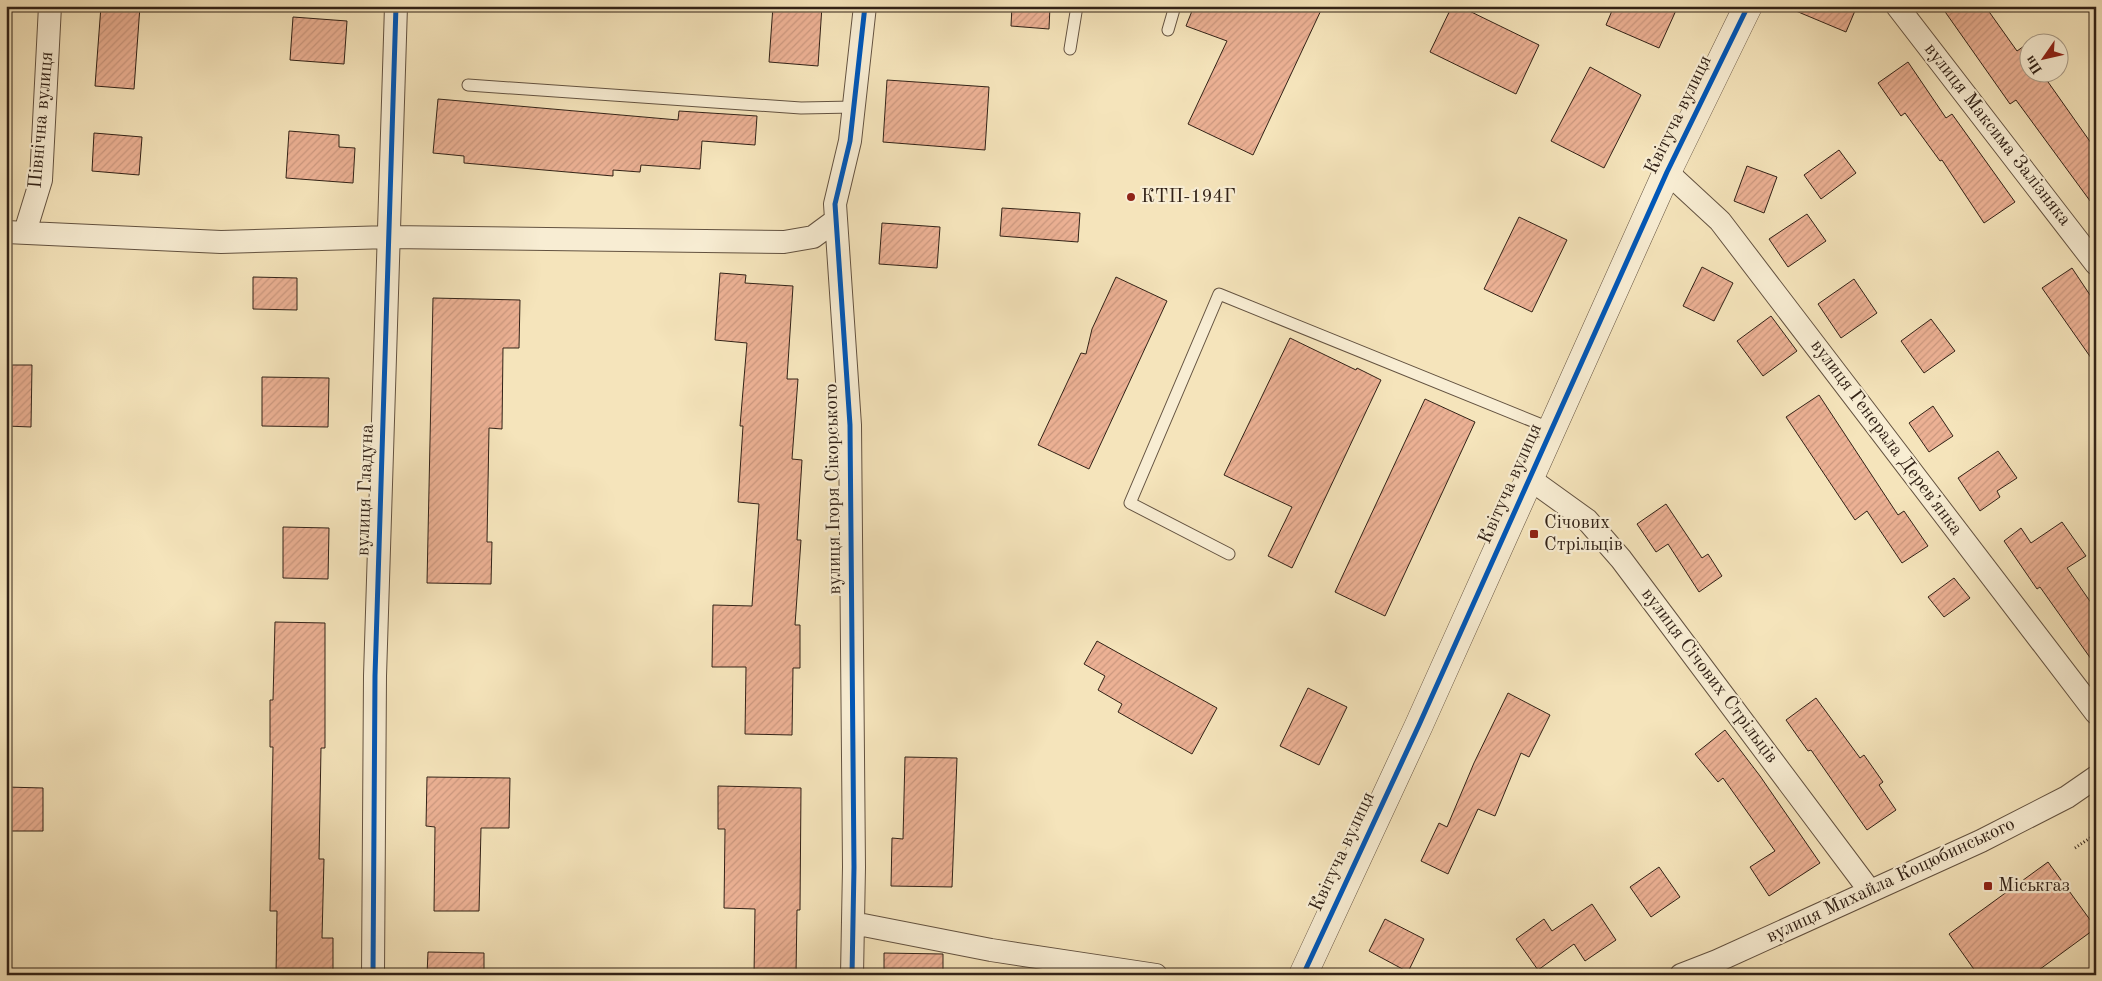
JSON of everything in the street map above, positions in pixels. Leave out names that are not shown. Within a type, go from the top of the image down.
[{"type":"street","name":"Північна вулиця","points":[[16,232],[40,180],[50,6]]},
{"type":"street","name":"вулиця Гладуна","points":[[373,975],[375,676],[396,6]]},
{"type":"street","name":"вулиця Ігоря Сікорського","points":[[852,975],[850,425],[835,204],[850,141],[865,6]]},
{"type":"street","name":"Квітуча вулиця","points":[[1303,975],[1530,478],[1667,172],[1748,6]]},
{"type":"street","name":"вулиця Максима Залізняка","points":[[1897,6],[2096,264]]},
{"type":"street","name":"вулиця Генерала Деревʼянка","points":[[1667,172],[1720,221],[2096,713]]},
{"type":"street","points":[[16,232],[221,242],[389,237],[784,242],[813,237],[836,220]]},
{"type":"street","name":"вулиця Січових Стрільців","points":[[1530,478],[1587,520],[1621,558],[1870,891]]},
{"type":"street","name":"вулиця Михайла Коцюбинського","points":[[1681,975],[1717,961],[1981,841],[2068,797],[2096,777]]},
{"type":"street","points":[[853,923],[991,950],[1156,975]]},
{"type":"lane","points":[[1070,49],[1077,6]]},
{"type":"lane","points":[[1168,30],[1175,6]]},
{"type":"lane","points":[[468,85],[801,108],[854,107]]},
{"type":"lane","points":[[1229,554],[1130,503],[1219,294],[1552,429]]},
{"type":"path","points":[[2075,848],[2096,834]]},
{"type":"building","points":[[101,6],[140,6],[134,89],[95,86]]},
{"type":"building","points":[[773,6],[822,6],[818,66],[769,62]]},
{"type":"building","points":[[1012,6],[1050,6],[1049,29],[1011,26]]},
{"type":"building","points":[[1194,6],[1323,6],[1253,155],[1188,124],[1227,41],[1186,26]]},
{"type":"building","points":[[1452,6],[1459,6],[1539,45],[1516,94],[1430,52]]},
{"type":"building","points":[[1614,6],[1678,6],[1659,48],[1606,25]]},
{"type":"building","points":[[1784,6],[1857,6],[1846,32]]},
{"type":"building","points":[[1941,6],[1985,6],[2017,51],[2020,49],[2020,82],[2048,82],[2096,150],[2096,209],[2016,100],[2010,104]]},
{"type":"building","points":[[293,17],[347,21],[344,64],[290,60]]},
{"type":"building","points":[[1908,62],[1946,118],[1952,114],[2015,202],[1984,223],[1942,160],[1940,161],[1905,113],[1901,116],[1878,83]]},
{"type":"building","points":[[1590,67],[1641,95],[1604,168],[1551,141]]},
{"type":"building","points":[[887,80],[989,87],[985,150],[883,142]]},
{"type":"building","points":[[438,99],[678,120],[679,111],[757,116],[755,145],[702,141],[700,169],[641,165],[640,172],[613,170],[613,176],[464,163],[464,156],[433,153]]},
{"type":"building","points":[[289,131],[339,135],[339,147],[355,148],[353,183],[286,178]]},
{"type":"building","points":[[94,133],[142,137],[139,175],[92,171]]},
{"type":"building","points":[[1839,150],[1856,173],[1821,199],[1804,175]]},
{"type":"building","points":[[1747,166],[1777,177],[1764,213],[1734,201]]},
{"type":"building","points":[[1002,208],[1080,213],[1078,242],[1000,236]]},
{"type":"building","points":[[1807,214],[1826,241],[1788,267],[1769,239]]},
{"type":"building","points":[[1519,217],[1567,240],[1532,312],[1484,289]]},
{"type":"building","points":[[882,223],[940,227],[937,268],[879,264]]},
{"type":"building","points":[[1702,267],[1733,283],[1714,321],[1683,306]]},
{"type":"building","points":[[2072,268],[2096,304],[2096,365],[2042,288]]},
{"type":"building","points":[[720,273],[746,275],[745,283],[793,286],[787,379],[798,379],[792,459],[802,460],[797,540],[801,540],[795,625],[800,625],[800,668],[793,668],[792,735],[745,734],[746,667],[712,667],[713,605],[752,606],[759,504],[738,502],[743,426],[740,426],[747,343],[715,340]]},
{"type":"building","points":[[253,277],[297,278],[297,310],[253,309]]},
{"type":"building","points":[[1116,277],[1167,301],[1089,469],[1038,445],[1081,353],[1086,354],[1092,329]]},
{"type":"building","points":[[1854,279],[1877,313],[1841,338],[1818,304]]},
{"type":"building","points":[[433,298],[520,300],[519,348],[503,348],[502,429],[489,428],[487,542],[492,542],[491,584],[427,583]]},
{"type":"building","points":[[1771,316],[1797,351],[1763,376],[1737,341]]},
{"type":"building","points":[[1931,319],[1955,351],[1924,373],[1901,341]]},
{"type":"building","points":[[1290,338],[1381,380],[1292,568],[1268,556],[1292,507],[1224,475]]},
{"type":"building","points":[[12,365],[32,365],[31,427],[6,426],[6,395],[12,396]]},
{"type":"building","points":[[262,377],[329,378],[328,427],[262,426]]},
{"type":"building","points":[[1819,395],[1898,515],[1904,511],[1928,546],[1902,563],[1867,511],[1855,520],[1786,417]]},
{"type":"building","points":[[1425,399],[1475,422],[1385,616],[1335,592]]},
{"type":"building","points":[[1933,406],[1953,436],[1929,452],[1909,423]]},
{"type":"building","points":[[1998,451],[2017,478],[1997,491],[2000,497],[1980,511],[1958,478]]},
{"type":"building","points":[[1666,504],[1702,558],[1708,554],[1722,576],[1699,592],[1668,544],[1656,552],[1637,524]]},
{"type":"building","points":[[2062,522],[2086,556],[2067,568],[2096,610],[2096,666],[2040,587],[2037,589],[2004,541],[2021,528],[2031,543]]},
{"type":"building","points":[[283,527],[329,528],[328,579],[283,578]]},
{"type":"building","points":[[1954,578],[1970,598],[1944,617],[1928,597]]},
{"type":"building","points":[[275,622],[325,623],[325,748],[321,748],[319,859],[324,859],[322,938],[333,938],[333,975],[276,975],[277,911],[270,911],[273,747],[270,747],[270,700],[273,700]]},
{"type":"building","points":[[1097,641],[1217,708],[1192,754],[1118,712],[1122,704],[1098,690],[1105,676],[1084,664]]},
{"type":"building","points":[[1308,688],[1347,707],[1319,765],[1280,746]]},
{"type":"building","points":[[1508,693],[1550,715],[1529,757],[1521,753],[1495,816],[1478,809],[1448,874],[1421,861],[1439,823],[1447,827],[1474,763]]},
{"type":"building","points":[[1816,698],[1860,758],[1864,755],[1883,782],[1879,785],[1896,810],[1867,830],[1811,750],[1808,751],[1786,720]]},
{"type":"building","points":[[1725,730],[1760,776],[1820,863],[1769,896],[1750,867],[1775,851],[1723,778],[1718,782],[1695,754]]},
{"type":"building","points":[[905,757],[957,758],[952,887],[891,886],[892,838],[903,839]]},
{"type":"building","points":[[427,777],[510,778],[509,828],[481,828],[479,911],[434,911],[435,827],[426,826]]},
{"type":"building","points":[[718,786],[801,788],[800,910],[797,910],[796,975],[754,975],[755,909],[724,908],[725,829],[718,829]]},
{"type":"building","points":[[6,787],[43,788],[43,831],[6,831]]},
{"type":"building","points":[[2048,862],[2096,928],[2032,975],[1978,975],[1949,934]]},
{"type":"building","points":[[1659,867],[1680,897],[1651,917],[1630,887]]},
{"type":"building","points":[[1592,904],[1616,940],[1585,961],[1574,944],[1538,970],[1516,939],[1544,919],[1552,931]]},
{"type":"building","points":[[1385,919],[1424,939],[1408,972],[1369,951]]},
{"type":"building","points":[[428,952],[484,953],[484,975],[427,975]]},
{"type":"building","points":[[884,953],[943,954],[943,975],[884,975]]},
{"type":"cycle path","points":[[373,975],[375,676],[396,6]]},
{"type":"cycle path","points":[[852,975],[854,867],[850,425],[835,204],[850,141],[865,6]]},
{"type":"cycle path","points":[[1303,975],[1419,725],[1667,172],[1748,6]]},
{"type":"place","name":"КТП-194Г","points":[[1131,197]]},
{"type":"place","name":"Січових Стрільців","points":[[1534,534]]},
{"type":"place","name":"Міськгаз","points":[[1988,886]]}]
